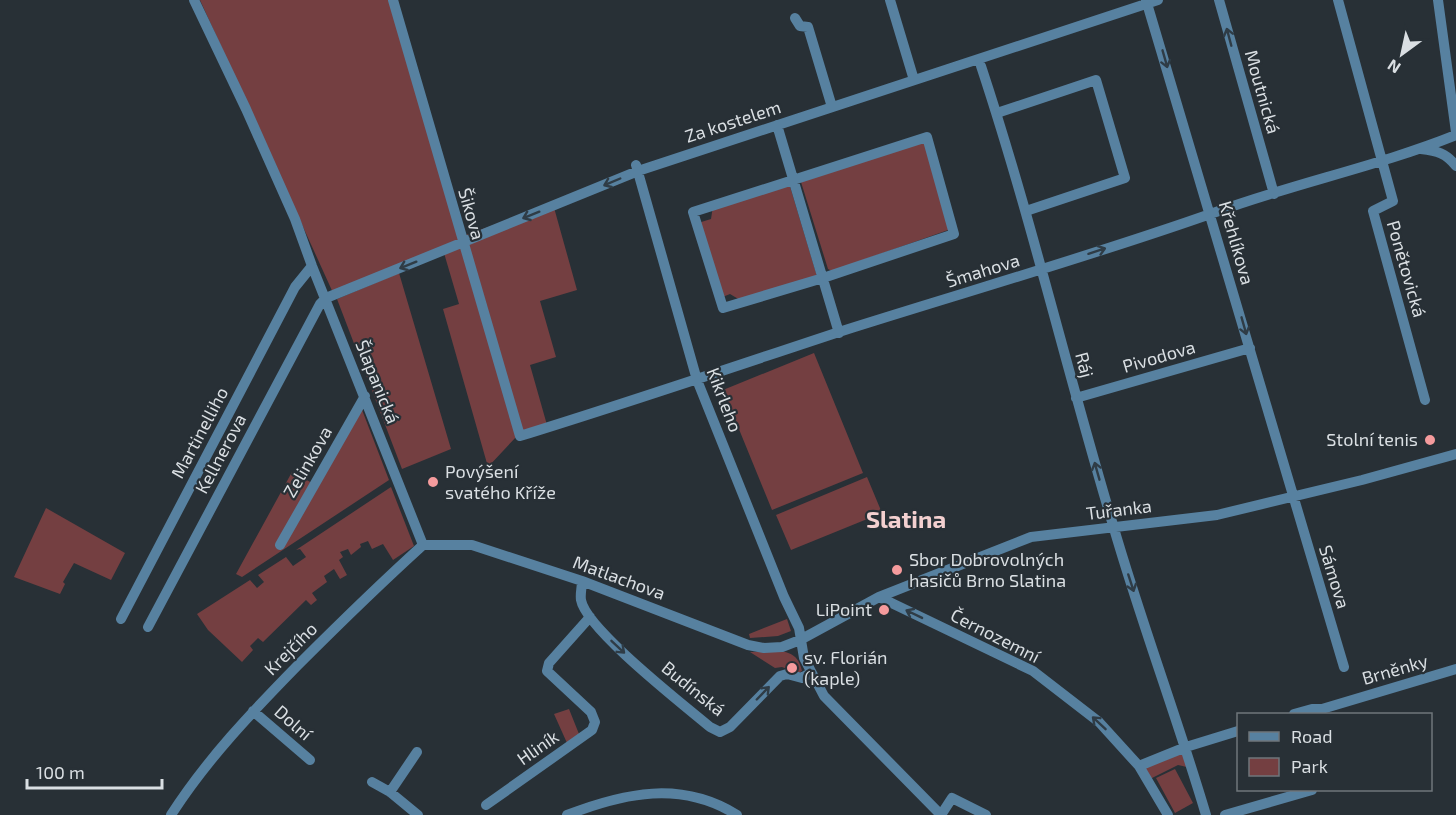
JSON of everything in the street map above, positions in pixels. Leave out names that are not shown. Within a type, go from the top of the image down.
[{"type":"street","name":"Šlapanická","points":[[194,0],[295,219],[423,545]]},
{"type":"street","name":"Šikova","points":[[393,0],[520,436]]},
{"type":"street","points":[[890,0],[914,80]]},
{"type":"street","name":"Moutnická","points":[[1219,0],[1274,194]]},
{"type":"street","points":[[1338,0],[1383,159]]},
{"type":"street","points":[[1438,0],[1456,134]]},
{"type":"street","name":"Za kostelem","points":[[326,298],[637,168],[832,108],[1150,1]]},
{"type":"street","name":"Křehlíkova","points":[[1150,1],[1293,497]]},
{"type":"street","points":[[795,18],[800,26],[808,27],[832,108]]},
{"type":"street","name":"Ráj","points":[[981,66],[1026,211],[1113,527]]},
{"type":"street","points":[[997,113],[1096,80],[1125,178],[1026,211]]},
{"type":"street","points":[[777,125],[839,333]]},
{"type":"street","name":"Šmahova","points":[[520,436],[1383,159],[1421,149],[1456,134]]},
{"type":"street","points":[[927,137],[954,234],[823,278],[723,308],[693,212],[927,137]]},
{"type":"street","points":[[1421,149],[1441,152],[1449,156],[1456,166]]},
{"type":"street","name":"Ponětovická","points":[[1383,159],[1393,201],[1373,211],[1425,400]]},
{"type":"street","name":"Kikrleho","points":[[637,168],[698,380],[784,597],[799,628],[804,658],[824,696],[941,815]]},
{"type":"street","name":"Martinelliho","points":[[121,619],[295,287],[312,266]]},
{"type":"street","name":"Kellnerova","points":[[148,627],[320,304],[326,298]]},
{"type":"street","name":"Pivodova","points":[[1076,398],[1250,348]]},
{"type":"street","name":"Zelinkova","points":[[280,545],[365,396]]},
{"type":"street","name":"Tuřanka","points":[[800,640],[879,597],[1031,537],[1216,515],[1456,454]]},
{"type":"street","name":"Sámova","points":[[1293,497],[1344,667]]},
{"type":"street","points":[[1113,527],[1186,747],[1206,815]]},
{"type":"street","name":"Matlachova","points":[[423,545],[472,545],[582,581],[748,645],[764,648],[782,647],[800,640]]},
{"type":"street","name":"Krejčího","points":[[171,815],[192,784],[254,711],[338,625],[423,545]]},
{"type":"street","name":"Budínská","points":[[582,581],[581,600],[590,617],[622,651],[710,727],[720,732],[730,727],[780,676],[787,674],[800,678],[812,672]]},
{"type":"street","name":"Černozemní","points":[[879,597],[1033,672],[1099,722],[1139,766],[1168,815]]},
{"type":"street","name":"Hliník","points":[[486,804],[592,730],[596,722],[591,712],[547,671],[549,663],[590,617]]},
{"type":"street","name":"Brněnky","points":[[1298,713],[1322,709],[1456,669]]},
{"type":"street","name":"Brněnky","points":[[1343,702],[1347,713]]},
{"type":"street","name":"Dolní","points":[[254,711],[310,760]]},
{"type":"street","points":[[1139,766],[1186,747],[1237,732]]},
{"type":"street","points":[[390,792],[417,752]]},
{"type":"street","points":[[372,782],[390,792],[418,815]]},
{"type":"street","points":[[1225,815],[1305,791]]},
{"type":"street","points":[[567,815],[591,811],[632,795],[651,792],[683,794],[727,809],[737,815]]},
{"type":"street","points":[[941,815],[952,798],[986,815]]},
{"type":"green space","points":[[200,0],[391,0],[460,237],[553,204],[577,290],[540,301],[556,357],[530,365],[547,425],[517,436],[488,467],[443,309],[459,304],[444,253],[334,295]]},
{"type":"green space","points":[[926,141],[951,229],[832,271],[828,269],[801,182]]},
{"type":"green space","points":[[789,183],[817,276],[740,300],[730,294],[720,298],[698,223],[711,219],[713,206]]},
{"type":"green space","points":[[399,273],[451,449],[402,469],[337,299]]},
{"type":"green space","points":[[814,353],[863,473],[772,510],[723,390]]},
{"type":"green space","points":[[359,402],[389,480],[242,577],[236,574],[292,472],[312,483]]},
{"type":"green space","points":[[867,477],[882,513],[791,550],[776,515]]},
{"type":"green space","points":[[391,487],[414,546],[393,560],[383,544],[372,549],[368,541],[360,544],[361,547],[351,555],[348,549],[340,552],[343,557],[339,560],[347,575],[340,579],[334,569],[324,576],[327,582],[312,593],[317,600],[311,605],[306,600],[263,642],[258,638],[250,646],[253,650],[242,662],[208,630],[197,614],[250,580],[257,588],[264,582],[258,575],[286,557],[293,566],[306,557],[300,549],[296,550]]},
{"type":"green space","points":[[46,508],[125,553],[111,580],[74,563],[63,582],[65,584],[60,594],[14,577]]},
{"type":"green space","points":[[787,619],[791,631],[778,636],[750,638],[749,634]]},
{"type":"green space","points":[[782,651],[789,653],[799,662],[802,671],[798,673],[782,667],[775,668],[750,652]]},
{"type":"green space","points":[[569,709],[579,734],[567,743],[554,714]]},
{"type":"green space","points":[[1181,749],[1187,767],[1178,765],[1150,779],[1145,768]]},
{"type":"green space","points":[[1175,769],[1193,803],[1175,813],[1156,778]]},
{"type":"place","name":"Stolní tenis","points":[[1430,440]]},
{"type":"place","name":"Povýšení svatého Kříže","points":[[433,482]]},
{"type":"place","name":"Sbor Dobrovolných hasičů Brno Slatina","points":[[897,570]]},
{"type":"place","name":"LiPoint","points":[[884,610]]},
{"type":"place","name":"sv. Florián (kaple)","points":[[792,668]]},
{"type":"district","name":"Slatina","points":[[906,520]]}]
